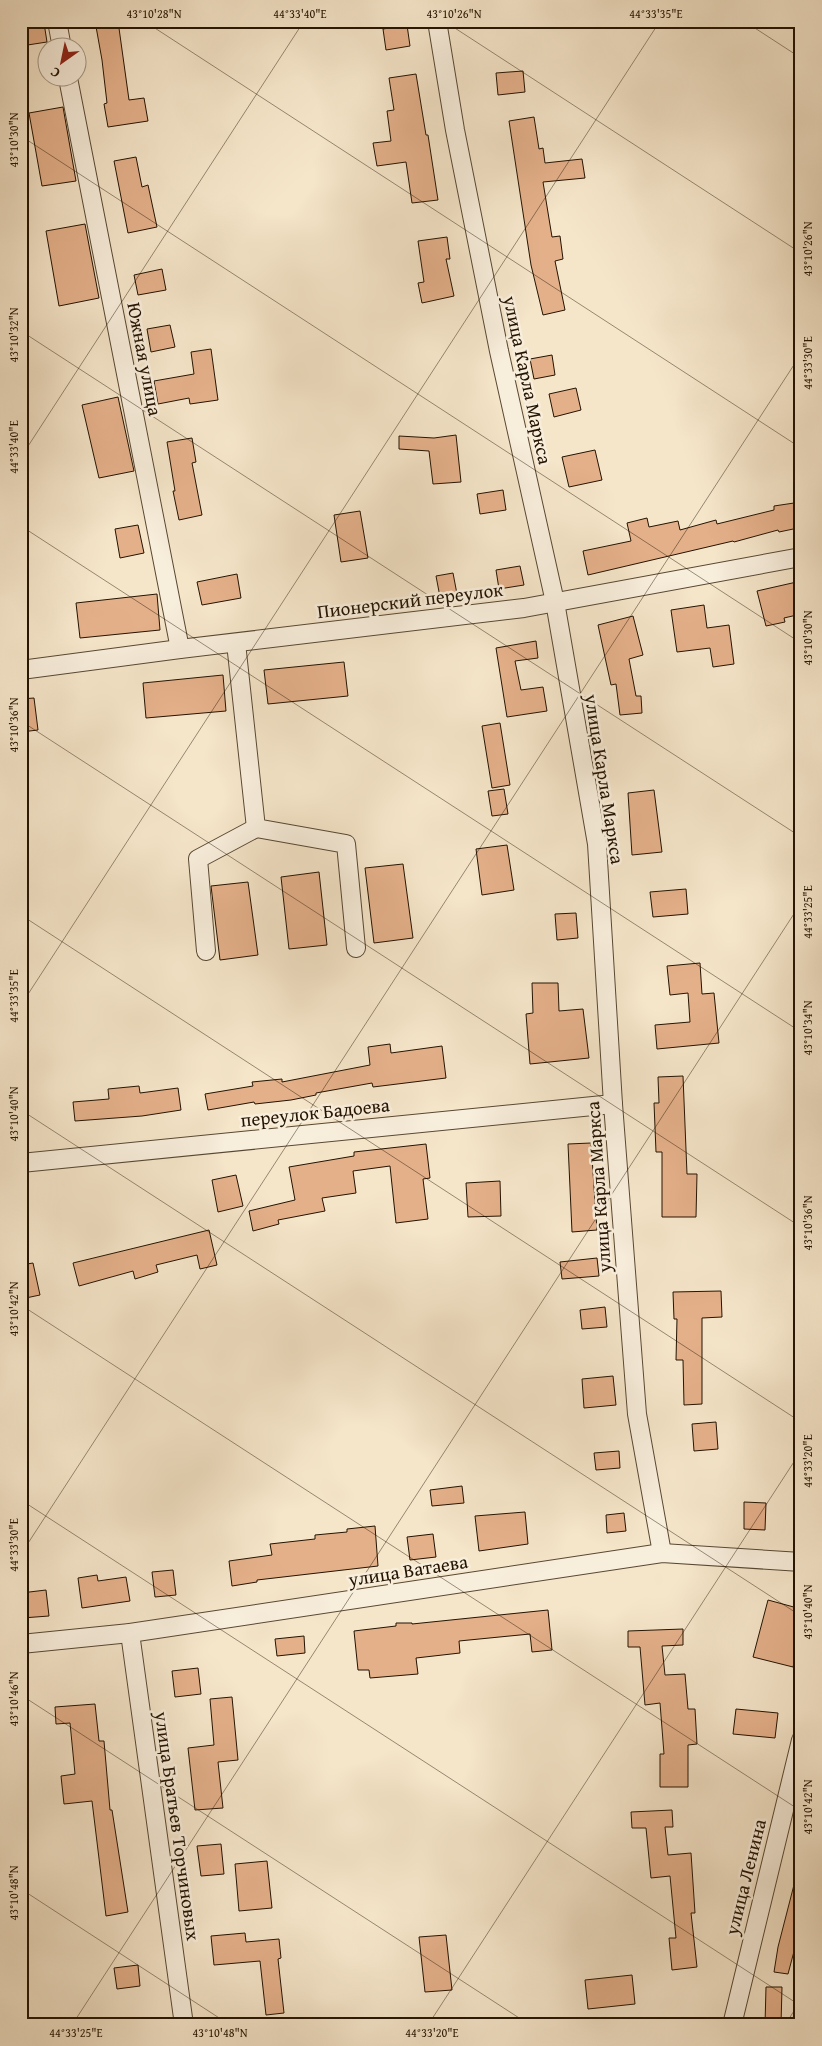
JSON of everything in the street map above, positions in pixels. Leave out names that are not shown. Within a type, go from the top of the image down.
[{"type":"street","points":[[57,21],[60,38]]},
{"type":"street","name":"улица Карла Маркса","points":[[437,21],[455,130],[499,351],[555,602],[597,844],[613,1104],[636,1414],[662,1553]]},
{"type":"street","name":"Южная улица","points":[[70,88],[180,649]]},
{"type":"street","name":"Пионерский переулок","points":[[21,670],[514,609],[801,557]]},
{"type":"street","points":[[236,643],[256,828]]},
{"type":"street","points":[[206,951],[198,859],[256,828],[346,844],[356,948]]},
{"type":"street","name":"переулок Бадоева","points":[[21,1163],[613,1104]]},
{"type":"street","name":"улица Ватаева","points":[[21,1644],[130,1633],[662,1553],[801,1562]]},
{"type":"street","name":"улица Братьев Торчиновых","points":[[130,1633],[184,2025]]},
{"type":"street","name":"улица Ленина","points":[[732,2025],[801,1740]]},
{"type":"building","points":[[95,21],[118,21],[129,100],[144,98],[148,121],[108,127],[104,104],[107,103],[102,60]]},
{"type":"building","points":[[44,23],[46,38],[38,38],[38,43],[21,46],[21,26]]},
{"type":"building","points":[[407,25],[410,46],[386,50],[383,29]]},
{"type":"building","points":[[523,71],[525,92],[498,95],[496,73]]},
{"type":"building","points":[[416,74],[438,200],[412,203],[406,162],[377,166],[373,143],[391,141],[387,111],[394,110],[389,78]]},
{"type":"building","points":[[63,107],[76,181],[42,186],[29,113]]},
{"type":"building","points":[[534,117],[539,149],[543,148],[545,163],[582,159],[585,178],[543,182],[552,237],[560,236],[563,259],[555,261],[565,310],[543,315],[531,265],[509,121]]},
{"type":"building","points":[[136,157],[142,187],[148,185],[157,227],[128,233],[114,161]]},
{"type":"building","points":[[85,224],[99,298],[59,306],[46,231]]},
{"type":"building","points":[[447,237],[450,259],[446,259],[454,296],[422,303],[418,283],[424,282],[418,241]]},
{"type":"building","points":[[162,269],[166,290],[138,295],[134,275]]},
{"type":"building","points":[[170,325],[175,347],[151,352],[147,329]]},
{"type":"building","points":[[211,349],[218,400],[190,404],[189,398],[158,404],[154,381],[194,374],[191,352]]},
{"type":"building","points":[[552,355],[555,375],[534,379],[530,359]]},
{"type":"building","points":[[576,388],[581,410],[554,417],[549,394]]},
{"type":"building","points":[[118,397],[134,471],[99,478],[82,405]]},
{"type":"building","points":[[456,435],[461,482],[433,484],[429,451],[399,449],[399,436],[434,438]]},
{"type":"building","points":[[192,438],[196,462],[192,463],[202,515],[179,520],[173,491],[175,491],[167,442]]},
{"type":"building","points":[[595,450],[602,480],[569,487],[562,457]]},
{"type":"building","points":[[503,490],[506,510],[480,514],[477,494]]},
{"type":"building","points":[[794,503],[798,528],[779,532],[778,530],[734,542],[588,575],[583,551],[631,541],[627,523],[647,518],[649,527],[678,521],[680,530],[716,520],[717,524],[774,510],[774,506]]},
{"type":"building","points":[[360,511],[368,558],[341,562],[334,515]]},
{"type":"building","points":[[138,525],[144,553],[120,558],[115,529]]},
{"type":"building","points":[[520,566],[524,585],[499,589],[496,570]]},
{"type":"building","points":[[453,573],[457,594],[440,597],[436,576]]},
{"type":"building","points":[[237,574],[241,598],[202,605],[197,582]]},
{"type":"building","points":[[801,581],[801,614],[784,618],[785,622],[766,626],[757,591]]},
{"type":"building","points":[[157,594],[160,630],[80,638],[76,603]]},
{"type":"building","points":[[704,605],[707,628],[729,625],[734,664],[713,667],[710,648],[677,652],[671,610]]},
{"type":"building","points":[[633,616],[643,655],[629,659],[636,696],[641,696],[642,713],[620,715],[616,684],[611,685],[598,625]]},
{"type":"building","points":[[536,641],[538,658],[515,661],[521,690],[543,687],[547,711],[507,717],[496,648]]},
{"type":"building","points":[[344,662],[348,696],[268,704],[264,670]]},
{"type":"building","points":[[223,675],[226,711],[146,718],[143,683]]},
{"type":"building","points":[[34,698],[38,730],[21,732],[21,699]]},
{"type":"building","points":[[500,723],[510,785],[492,788],[482,726]]},
{"type":"building","points":[[504,789],[508,814],[492,816],[488,791]]},
{"type":"building","points":[[654,790],[662,852],[632,855],[628,793]]},
{"type":"building","points":[[507,845],[514,890],[482,895],[476,849]]},
{"type":"building","points":[[403,864],[413,938],[374,943],[365,868]]},
{"type":"building","points":[[319,872],[327,945],[289,949],[281,877]]},
{"type":"building","points":[[248,882],[258,955],[220,960],[211,886]]},
{"type":"building","points":[[686,889],[688,914],[653,917],[650,892]]},
{"type":"building","points":[[576,913],[578,938],[557,940],[555,914]]},
{"type":"building","points":[[700,963],[702,994],[714,993],[719,1043],[657,1049],[655,1025],[690,1022],[688,993],[670,995],[667,966]]},
{"type":"building","points":[[532,983],[558,983],[559,1011],[583,1009],[589,1058],[530,1064],[526,1014],[533,1013]]},
{"type":"building","points":[[390,1044],[391,1053],[442,1046],[446,1078],[373,1087],[372,1083],[316,1093],[316,1095],[291,1100],[255,1104],[254,1102],[208,1110],[205,1094],[253,1086],[252,1082],[282,1079],[282,1082],[370,1065],[368,1047]]},
{"type":"building","points":[[683,1076],[687,1174],[697,1174],[696,1217],[662,1217],[662,1152],[656,1152],[654,1103],[659,1103],[658,1077]]},
{"type":"building","points":[[139,1086],[140,1093],[178,1088],[181,1110],[142,1116],[75,1121],[73,1102],[109,1099],[108,1089]]},
{"type":"building","points":[[591,1143],[597,1230],[572,1232],[568,1144]]},
{"type":"building","points":[[426,1144],[430,1178],[423,1179],[428,1219],[396,1223],[390,1166],[353,1171],[356,1193],[322,1198],[325,1211],[278,1220],[279,1224],[253,1231],[249,1211],[295,1200],[289,1167],[354,1156],[354,1152]]},
{"type":"building","points":[[236,1175],[243,1206],[218,1212],[212,1180]]},
{"type":"building","points":[[500,1181],[501,1216],[468,1217],[466,1183]]},
{"type":"building","points":[[209,1230],[217,1265],[200,1269],[197,1255],[156,1265],[158,1272],[135,1279],[133,1271],[79,1286],[73,1263]]},
{"type":"building","points":[[597,1258],[599,1276],[562,1279],[560,1262]]},
{"type":"building","points":[[33,1263],[40,1295],[21,1299],[21,1265]]},
{"type":"building","points":[[721,1291],[722,1317],[702,1318],[702,1404],[684,1405],[683,1360],[676,1360],[677,1319],[674,1319],[673,1292]]},
{"type":"building","points":[[605,1307],[607,1327],[582,1329],[580,1310]]},
{"type":"building","points":[[613,1376],[616,1405],[584,1408],[582,1379]]},
{"type":"building","points":[[716,1422],[718,1449],[694,1451],[692,1424]]},
{"type":"building","points":[[619,1451],[620,1468],[596,1470],[594,1453]]},
{"type":"building","points":[[462,1486],[464,1503],[432,1506],[430,1490]]},
{"type":"building","points":[[744,1502],[766,1503],[765,1530],[744,1529]]},
{"type":"building","points":[[525,1512],[528,1544],[479,1551],[475,1516]]},
{"type":"building","points":[[624,1513],[626,1531],[607,1533],[606,1515]]},
{"type":"building","points":[[375,1526],[378,1566],[257,1580],[257,1582],[232,1586],[229,1561],[272,1555],[270,1544],[315,1539],[315,1535],[347,1532],[347,1529]]},
{"type":"building","points":[[433,1534],[436,1557],[410,1560],[407,1537]]},
{"type":"building","points":[[173,1570],[176,1595],[155,1597],[152,1572]]},
{"type":"building","points":[[97,1575],[98,1581],[126,1577],[130,1601],[82,1608],[78,1578]]},
{"type":"building","points":[[46,1590],[49,1616],[22,1618],[21,1593]]},
{"type":"building","points":[[768,1600],[801,1609],[801,1637],[793,1667],[753,1657]]},
{"type":"building","points":[[548,1610],[552,1650],[532,1652],[530,1634],[459,1641],[460,1653],[416,1658],[418,1674],[370,1678],[369,1670],[358,1670],[354,1631],[396,1626],[396,1623],[412,1624]]},
{"type":"building","points":[[683,1629],[683,1645],[662,1646],[665,1675],[685,1674],[688,1709],[695,1709],[697,1744],[688,1745],[688,1787],[660,1787],[660,1754],[664,1754],[660,1703],[645,1705],[640,1647],[628,1647],[628,1631]]},
{"type":"building","points":[[304,1636],[305,1653],[277,1656],[275,1639]]},
{"type":"building","points":[[198,1668],[201,1694],[175,1697],[172,1671]]},
{"type":"building","points":[[232,1697],[238,1760],[218,1762],[223,1808],[195,1810],[188,1748],[214,1745],[210,1699]]},
{"type":"building","points":[[95,1704],[99,1741],[104,1741],[110,1810],[112,1810],[128,1912],[106,1916],[92,1801],[64,1804],[61,1776],[75,1774],[70,1723],[56,1724],[55,1707]]},
{"type":"building","points":[[736,1709],[778,1713],[775,1738],[733,1734]]},
{"type":"building","points":[[672,1810],[673,1827],[665,1827],[668,1855],[691,1853],[695,1913],[691,1913],[697,1967],[672,1970],[669,1938],[676,1938],[670,1876],[651,1878],[646,1828],[632,1828],[631,1812]]},
{"type":"building","points":[[221,1844],[224,1874],[201,1876],[197,1846]]},
{"type":"building","points":[[267,1861],[272,1908],[239,1911],[235,1864]]},
{"type":"building","points":[[796,1877],[801,1878],[801,1925],[788,1974],[774,1972],[778,1947]]},
{"type":"building","points":[[245,1933],[246,1942],[279,1939],[281,1958],[278,1959],[284,2013],[266,2015],[260,1961],[214,1965],[211,1936]]},
{"type":"building","points":[[446,1935],[452,1990],[425,1992],[419,1937]]},
{"type":"building","points":[[138,1965],[140,1986],[117,1989],[114,1968]]},
{"type":"building","points":[[632,1975],[635,2004],[588,2009],[585,1980]]},
{"type":"building","points":[[766,1987],[782,1987],[781,2025],[765,2025]]}]
